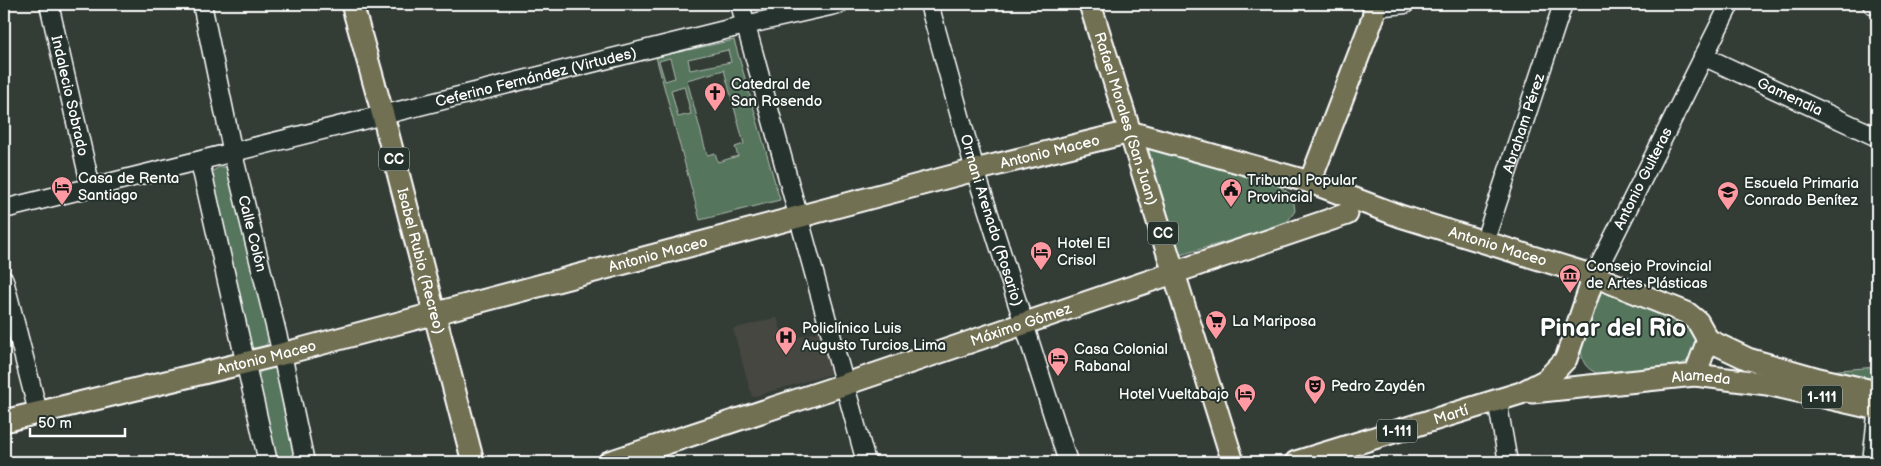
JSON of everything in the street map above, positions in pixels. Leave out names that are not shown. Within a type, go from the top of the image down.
[{"type":"main road","name":"Isabel Rubio (Recreo)","points":[[352,4],[383,115],[473,462]]},
{"type":"main road","name":"Rafael Morales (San Juan)","points":[[1090,4],[1234,462]]},
{"type":"main road","points":[[1310,182],[1373,18],[1375,5]]},
{"type":"main road","name":"Antonio Maceo","points":[[4,421],[282,354],[799,216],[1130,132],[1310,182],[1400,216],[1594,276]]},
{"type":"main road","name":"Antonio Maceo","points":[[1310,182],[1324,207],[1347,214],[1400,216]]},
{"type":"main road","name":"Máximo Gómez","points":[[609,462],[843,385],[1347,214]]},
{"type":"main road","points":[[1594,276],[1687,313],[1698,322],[1708,340],[1695,375]]},
{"type":"main road","name":"Antonio Gulteras","points":[[1521,393],[1546,380],[1566,359],[1594,276]]},
{"type":"main road","name":"Alameda","points":[[1708,340],[1748,359],[1776,368],[1819,380],[1877,392]]},
{"type":"main road","points":[[1566,359],[1572,374],[1588,385]]},
{"type":"main road","name":"Alameda","points":[[1521,393],[1695,375],[1767,384],[1877,409]]},
{"type":"main road","name":"Martí","points":[[1296,462],[1521,393]]},
{"type":"street","name":"Indalecio Sobrado","points":[[49,4],[91,188]]},
{"type":"street","name":"Calle Colón","points":[[202,4],[233,154],[282,354],[305,462]]},
{"type":"street","points":[[740,4],[799,216],[843,385],[866,462]]},
{"type":"street","name":"Ceferino Fernández (Virtudes)","points":[[200,162],[383,115],[839,4]]},
{"type":"street","name":"Ormani Arenado (Rosario)","points":[[929,4],[975,170],[1068,462]]},
{"type":"street","points":[[1375,5],[1405,4]]},
{"type":"street","name":"Abraham Pérez","points":[[1484,243],[1563,4]]},
{"type":"street","name":"Antonio Gulteras","points":[[1594,276],[1730,4]]},
{"type":"street","points":[[1872,4],[1877,5]]},
{"type":"street","name":"Gamendia","points":[[1703,56],[1877,136]]},
{"type":"street","points":[[4,210],[200,162],[268,462]]},
{"type":"street","points":[[4,280],[38,412]]},
{"type":"street","points":[[1497,400],[1508,462]]},
{"type":"street","points":[[1872,462],[1877,416]]},
{"type":"shaded area","name":"Policlínico Luis Augusto Turcios Lima","points":[[777,317],[781,330],[788,328],[792,339],[823,330],[835,373],[752,397],[733,329]]},
{"type":"green space","points":[[734,40],[780,200],[700,220],[656,57]],"holes":[[[728,50],[731,62],[690,70],[688,59]],[[670,58],[675,78],[665,81],[659,61]],[[724,70],[744,144],[735,147],[738,156],[718,162],[715,153],[707,155],[687,80]],[[684,86],[691,114],[678,117],[671,90]]]},
{"type":"green space","points":[[1148,147],[1278,185],[1293,196],[1295,211],[1285,225],[1180,255]]},
{"type":"green space","points":[[219,167],[226,167],[233,173],[269,337],[266,346],[258,349],[250,347],[210,179],[213,171]]},
{"type":"green space","points":[[1609,289],[1693,326],[1695,339],[1689,360],[1680,365],[1600,375],[1592,371],[1584,363],[1582,355],[1581,347],[1584,329],[1593,299],[1602,291]]},
{"type":"green space","points":[[267,366],[273,366],[278,371],[298,462],[276,462],[257,378]]},
{"type":"green space","points":[[1877,367],[1877,384],[1827,371]]},
{"type":"place","name":"Catedral de San Rosendo","points":[[715,112]]},
{"type":"place","name":"Casa de Renta Santiago","points":[[62,206]]},
{"type":"place","name":"Tribunal Popular Provincial","points":[[1231,208]]},
{"type":"place","name":"Escuela Primaria Conrado Benítez","points":[[1728,211]]},
{"type":"place","name":"Hotel El Crisol","points":[[1041,271]]},
{"type":"place","name":"Consejo Provincial de Artes Plásticas","points":[[1570,294]]},
{"type":"place","name":"La Mariposa","points":[[1216,340]]},
{"type":"place","name":"Policlínico Luis Augusto Turcios Lima","points":[[786,356]]},
{"type":"place","name":"Casa Colonial Rabanal","points":[[1058,377]]},
{"type":"place","name":"Pedro Zaydén","points":[[1315,405]]},
{"type":"place","name":"Hotel Vueltabajo","points":[[1245,413]]},
{"type":"district","name":"Pinar del Rio","points":[[1613,328]]}]
